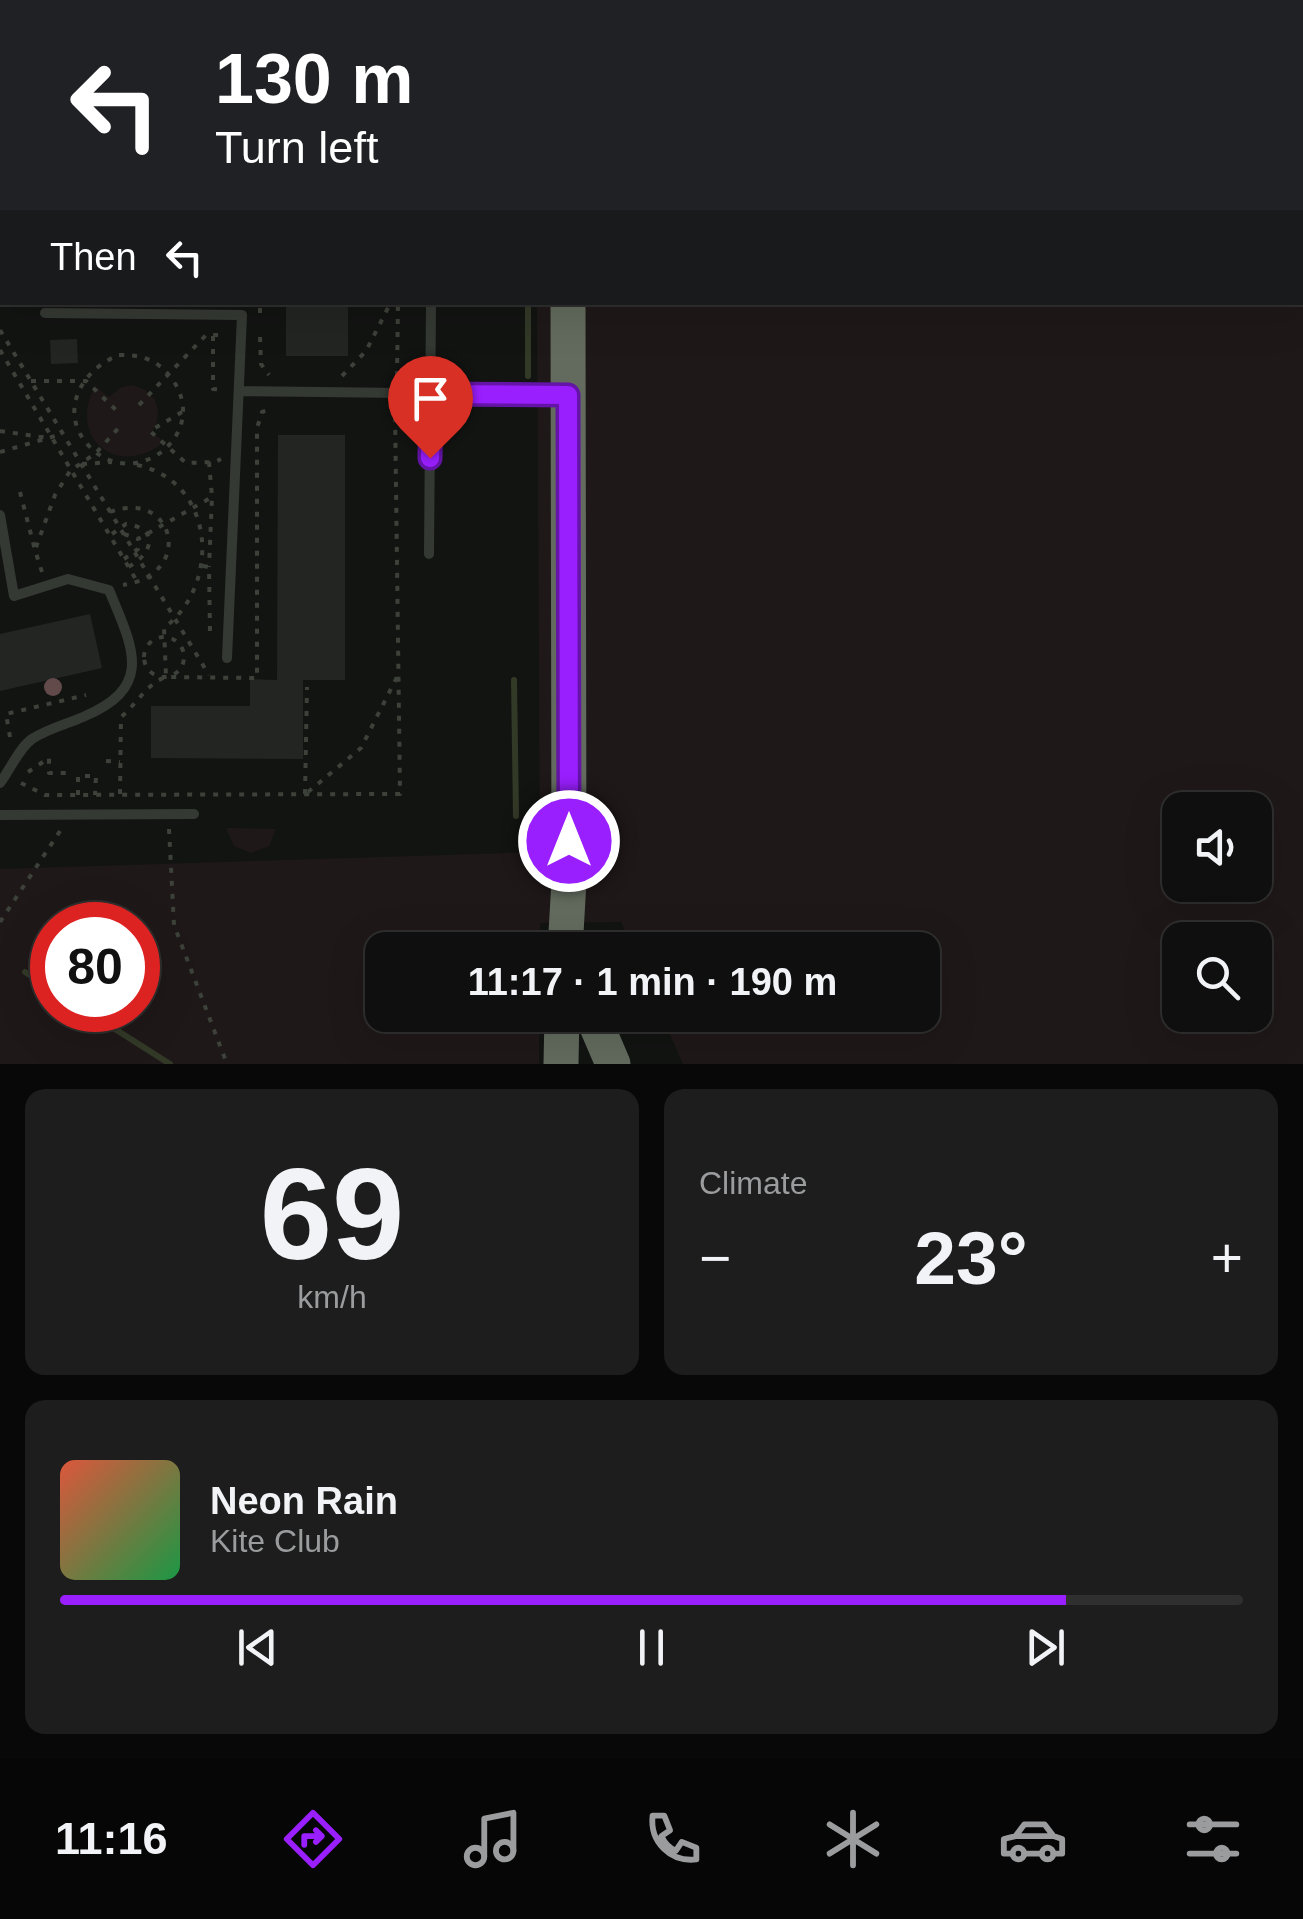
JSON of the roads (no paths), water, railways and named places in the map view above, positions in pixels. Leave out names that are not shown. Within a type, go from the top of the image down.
[{"type":"highway","points":[[566,932],[568,305]]},
{"type":"highway","points":[[569,881],[574,932]]},
{"type":"highway","points":[[561,1064],[562,1032]]},
{"type":"highway","points":[[599,1032],[613,1064]]},
{"type":"lane","points":[[429,554],[431,305]]},
{"type":"lane","points":[[45,313],[242,315],[234,394],[227,658]]},
{"type":"lane","points":[[234,394],[568,395]]},
{"type":"lane","points":[[0,515],[14,596],[68,579],[109,590],[133,664],[130,684],[110,706],[30,740],[5,786]]},
{"type":"lane","points":[[0,815],[194,814]]},
{"type":"waterway","points":[[528,305],[528,376]]},
{"type":"waterway","points":[[514,680],[516,816]]},
{"type":"waterway","points":[[25,972],[30,975]]},
{"type":"waterway","points":[[120,1032],[170,1064]]}]
